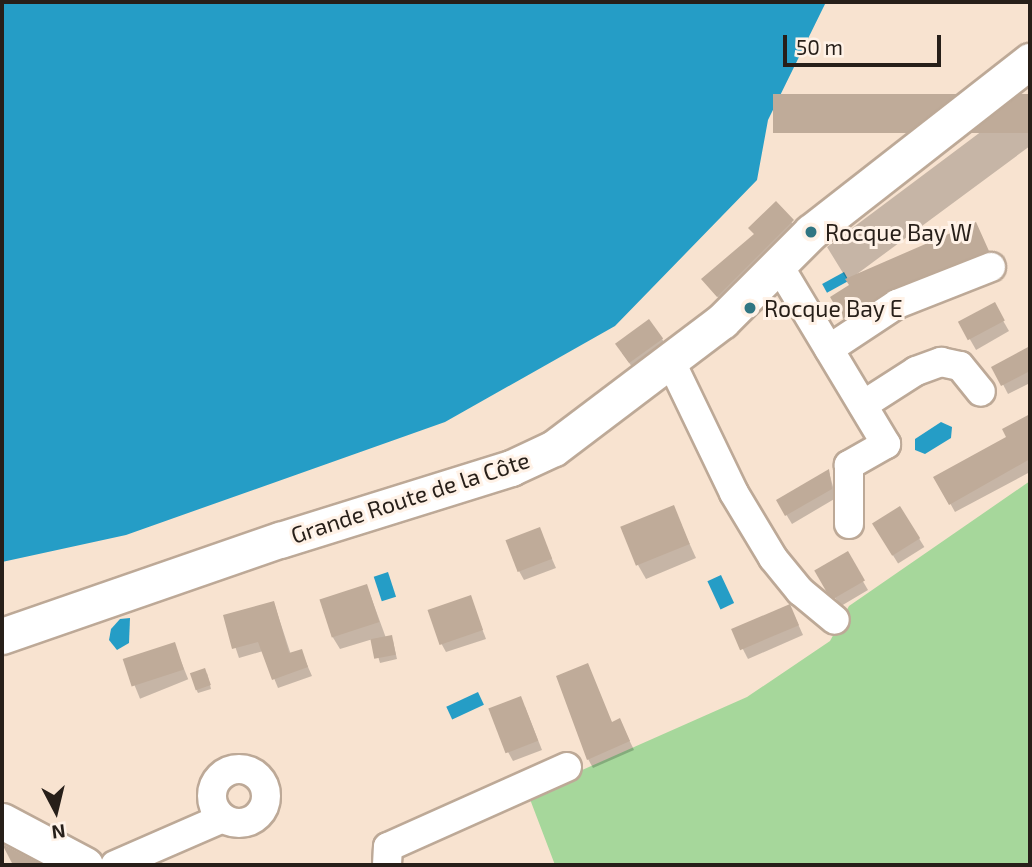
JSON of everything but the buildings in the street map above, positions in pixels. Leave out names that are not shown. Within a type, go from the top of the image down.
[{"type":"main road","name":"Grande Route de la Côte","points":[[2,636],[280,540],[511,468],[554,448],[722,321],[811,232],[1030,61]]},
{"type":"main road","points":[[2,821],[85,865]]},
{"type":"lane","points":[[779,266],[886,444],[849,466],[849,524]]},
{"type":"lane","points":[[830,349],[897,304],[991,267]]},
{"type":"lane","points":[[671,362],[734,493],[773,558],[800,591],[835,620]]},
{"type":"lane","points":[[863,405],[916,370],[941,362],[960,366],[981,393]]},
{"type":"lane","points":[[387,865],[388,847],[567,767]]},
{"type":"lane","points":[[115,865],[223,818]]},
{"type":"green space","points":[[1030,481],[1030,865],[555,865],[528,794],[747,697],[830,641],[849,606]]},
{"type":"water","points":[[2,2],[826,2],[768,120],[757,180],[615,326],[445,422],[126,535],[2,562]]},
{"type":"water","points":[[844,272],[849,281],[827,293],[822,284]]},
{"type":"water","points":[[941,422],[952,427],[951,438],[925,454],[915,450],[915,439]]},
{"type":"water","points":[[388,572],[396,597],[382,601],[374,577]]},
{"type":"water","points":[[721,575],[734,603],[721,609],[707,581]]},
{"type":"water","points":[[130,618],[129,643],[117,650],[109,640],[111,629],[120,619]]},
{"type":"water","points":[[478,692],[484,705],[452,719],[446,707]]},
{"type":"place","name":"Rocque Bay W","points":[[811,232]]},
{"type":"place","name":"Rocque Bay E","points":[[750,308]]}]
